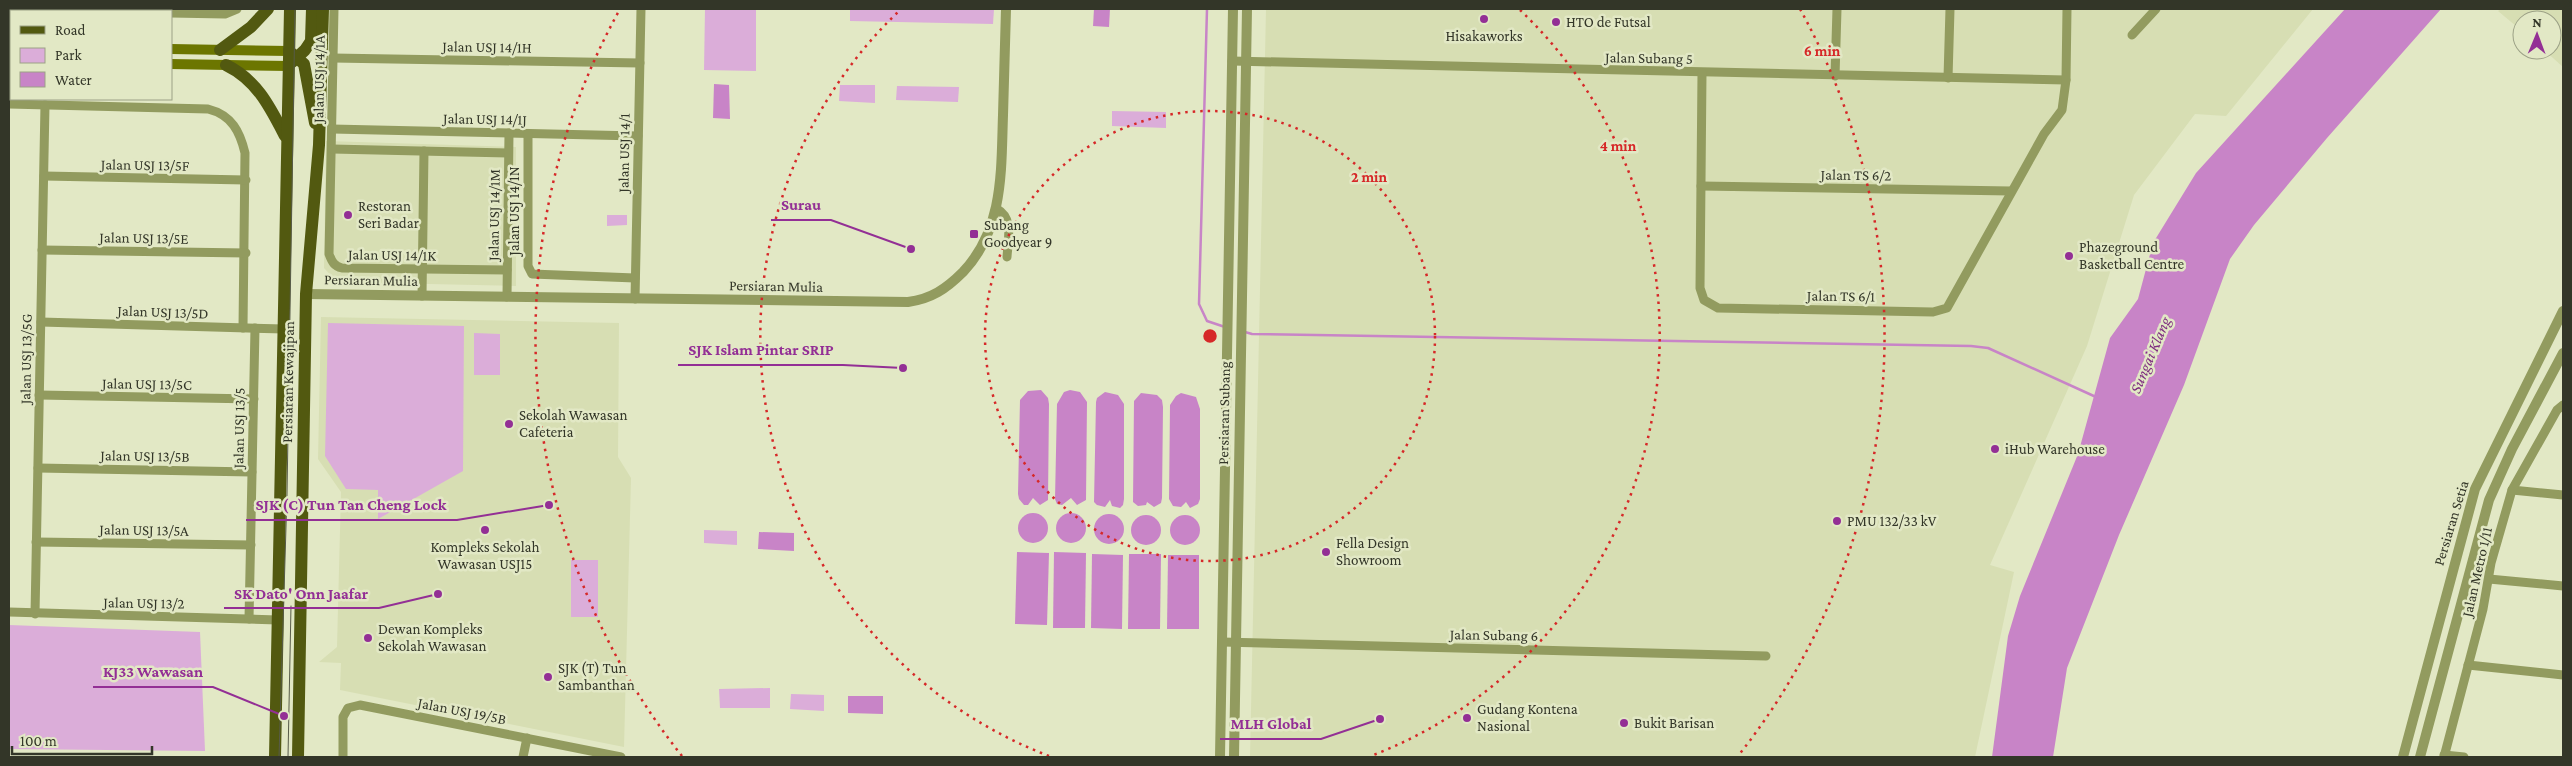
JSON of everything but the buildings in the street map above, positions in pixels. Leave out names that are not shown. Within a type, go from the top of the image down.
[{"type":"main road","points":[[220,50],[250,27],[268,9]]},
{"type":"main road","name":"Persiaran Kewajipan","points":[[274,757],[287,138],[291,58],[290,9]]},
{"type":"main road","points":[[172,64],[226,65],[291,58],[306,50],[311,41],[312,9]]},
{"type":"main road","name":"Persiaran Kewajipan","points":[[298,757],[306,294],[325,147],[323,9]]},
{"type":"main road","points":[[172,49],[220,50],[291,58],[304,64],[308,73],[310,97],[325,147]]},
{"type":"main road","points":[[226,65],[242,73],[254,84],[287,138]]},
{"type":"street","points":[[9,9],[57,10]]},
{"type":"street","points":[[172,13],[225,14],[237,9]]},
{"type":"street","name":"Jalan USJ 14/1A","points":[[325,147],[332,129],[334,9]]},
{"type":"street","name":"Jalan USJ 14/1","points":[[635,299],[641,9]]},
{"type":"street","name":"Persiaran Mulia","points":[[306,294],[893,302],[921,300],[946,288],[967,268],[986,241],[997,209],[1001,175],[1006,9]]},
{"type":"street","name":"Persiaran Subang","points":[[1220,757],[1225,353],[1233,9]]},
{"type":"street","name":"Persiaran Subang","points":[[1234,757],[1247,9]]},
{"type":"street","points":[[1835,76],[1836,9]]},
{"type":"street","points":[[1948,78],[1950,9]]},
{"type":"street","name":"Jalan TS 6/1","points":[[1702,73],[1700,288],[1704,300],[1718,308],[1933,312],[1947,308],[2044,134],[2062,110],[2066,80],[2067,9]]},
{"type":"street","points":[[2132,35],[2156,9]]},
{"type":"street","name":"Jalan USJ 14/1H","points":[[333,58],[640,64]]},
{"type":"street","name":"Jalan Subang 5","points":[[1232,61],[2066,80]]},
{"type":"street","points":[[9,104],[208,109],[226,116],[240,133],[245,154],[246,254],[243,328]]},
{"type":"street","name":"Jalan USJ 13/5G","points":[[35,614],[46,105]]},
{"type":"street","name":"Jalan USJ 14/1J","points":[[332,129],[638,136]]},
{"type":"street","name":"Jalan USJ 14/1M","points":[[507,297],[509,133]]},
{"type":"street","name":"Jalan USJ 14/1N","points":[[528,134],[528,266],[532,274],[635,278]]},
{"type":"street","points":[[325,147],[508,153]]},
{"type":"street","name":"Jalan USJ 14/1K","points":[[325,147],[329,254],[336,266],[342,268],[507,270]]},
{"type":"street","points":[[422,296],[424,151]]},
{"type":"street","name":"Jalan USJ 13/5F","points":[[44,176],[246,180]]},
{"type":"street","name":"Jalan TS 6/2","points":[[1701,186],[2011,191]]},
{"type":"street","points":[[997,209],[1003,213],[1008,222],[1007,257]]},
{"type":"street","name":"Jalan USJ 13/5E","points":[[42,250],[246,254]]},
{"type":"street","name":"Persiaran Setia","points":[[2403,757],[2475,489],[2563,311]]},
{"type":"street","name":"Jalan USJ 13/5D","points":[[41,322],[284,329]]},
{"type":"street","name":"Jalan USJ 13/5","points":[[249,618],[255,328]]},
{"type":"street","name":"Persiaran Setia","points":[[2420,757],[2489,500],[2512,449],[2563,353]]},
{"type":"street","name":"Jalan USJ 13/5C","points":[[39,395],[254,400]]},
{"type":"street","name":"Jalan Metro 1/11","points":[[2444,756],[2468,666],[2489,579],[2491,563],[2512,490],[2557,410],[2563,405]]},
{"type":"street","name":"Jalan USJ 13/5B","points":[[38,468],[252,472]]},
{"type":"street","points":[[2512,490],[2563,495]]},
{"type":"street","name":"Jalan USJ 13/5A","points":[[36,542],[251,545]]},
{"type":"street","points":[[2489,579],[2563,586]]},
{"type":"street","name":"Jalan USJ 13/2","points":[[9,612],[278,620]]},
{"type":"street","name":"Jalan Subang 6","points":[[1222,642],[1766,656]]},
{"type":"street","points":[[2468,666],[2563,675]]},
{"type":"street","name":"Jalan USJ 19/5B","points":[[342,757],[343,717],[348,708],[353,705],[621,757]]},
{"type":"street","points":[[522,757],[527,738]]},
{"type":"street","points":[[2444,756],[2464,757]]},
{"type":"shaded area","points":[[1266,9],[2313,9],[2226,116],[2195,114],[2134,195],[2087,346],[1990,565],[2014,572],[1975,757],[1250,757]]},
{"type":"shaded area","points":[[2501,9],[2563,9],[2563,67],[2555,60],[2562,60],[2562,10],[2512,10],[2512,23],[2498,11]]},
{"type":"shaded area","points":[[326,141],[516,147],[516,286],[337,282],[324,268]]},
{"type":"shaded area","name":"Kompleks Sekolah Wawasan USJ15","points":[[321,317],[619,323],[618,457],[631,478],[624,747],[340,690],[341,663],[319,662],[337,647],[341,492],[318,459]]},
{"type":"green space","points":[[705,9],[756,9],[756,71],[704,70]]},
{"type":"green space","points":[[850,9],[994,9],[993,24],[850,21]]},
{"type":"green space","points":[[840,85],[875,85],[875,103],[839,101]]},
{"type":"green space","points":[[897,86],[959,87],[958,102],[896,100]]},
{"type":"green space","points":[[1112,111],[1166,112],[1166,128],[1112,126]]},
{"type":"green space","points":[[607,215],[627,215],[627,225],[607,226]]},
{"type":"green space","points":[[328,323],[464,326],[463,471],[378,519],[378,490],[346,489],[325,456]]},
{"type":"green space","points":[[474,333],[500,334],[500,375],[474,375]]},
{"type":"green space","points":[[704,530],[737,531],[737,545],[704,543]]},
{"type":"green space","points":[[571,560],[598,560],[598,617],[571,617]]},
{"type":"green space","points":[[9,625],[200,632],[205,751],[9,749]]},
{"type":"green space","points":[[770,688],[770,708],[720,708],[719,689]]},
{"type":"green space","points":[[791,694],[824,695],[824,711],[790,709]]},
{"type":"water","points":[[1094,9],[1110,9],[1109,27],[1093,26]]},
{"type":"water","name":"Sungai Klang","points":[[2345,9],[2441,9],[2327,138],[2254,225],[2230,259],[2184,385],[2119,535],[2067,668],[2053,757],[1992,757],[2008,636],[2020,596],[2078,454],[2110,338],[2138,299],[2153,243],[2196,173]]},
{"type":"water","points":[[714,84],[729,85],[730,119],[713,118]]},
{"type":"water","points":[[1041,390],[1048,398],[1049,404],[1048,500],[1040,505],[1033,498],[1028,505],[1024,505],[1019,499],[1018,494],[1020,400],[1028,391]]},
{"type":"water","points":[[1070,390],[1080,392],[1087,402],[1086,500],[1077,505],[1071,498],[1062,505],[1057,504],[1055,499],[1057,404],[1064,392]]},
{"type":"water","points":[[1105,392],[1118,395],[1124,404],[1124,499],[1123,505],[1120,508],[1112,506],[1110,500],[1105,507],[1094,502],[1096,402],[1097,398]]},
{"type":"water","points":[[1141,393],[1157,395],[1162,400],[1163,407],[1162,498],[1161,503],[1154,507],[1147,502],[1146,505],[1138,506],[1133,502],[1134,401]]},
{"type":"water","points":[[1181,393],[1196,397],[1200,409],[1200,499],[1198,504],[1190,508],[1186,502],[1181,507],[1173,506],[1169,499],[1170,405],[1176,396]]},
{"type":"water","points":[[1033,513],[1044,517],[1048,528],[1044,539],[1033,543],[1022,539],[1018,528],[1022,517]]},
{"type":"water","points":[[1071,513],[1077,514],[1085,522],[1085,534],[1077,542],[1071,543],[1065,542],[1057,534],[1056,528],[1057,522],[1065,514]]},
{"type":"water","points":[[1109,514],[1120,518],[1124,529],[1120,540],[1109,544],[1098,540],[1094,529],[1098,518]]},
{"type":"water","points":[[1146,515],[1152,516],[1160,524],[1160,536],[1152,544],[1146,545],[1140,544],[1132,536],[1131,530],[1132,524],[1140,516]]},
{"type":"water","points":[[1185,515],[1196,519],[1200,530],[1196,541],[1185,545],[1174,541],[1170,530],[1174,519]]},
{"type":"water","points":[[759,532],[794,533],[794,551],[758,549]]},
{"type":"water","points":[[1017,552],[1049,553],[1047,625],[1015,624]]},
{"type":"water","points":[[1054,552],[1086,553],[1085,628],[1053,628]]},
{"type":"water","points":[[1092,554],[1123,555],[1122,629],[1091,628]]},
{"type":"water","points":[[1129,554],[1161,554],[1160,629],[1128,629]]},
{"type":"water","points":[[1168,555],[1199,555],[1199,629],[1167,629]]},
{"type":"water","points":[[848,696],[883,696],[883,714],[848,713]]},
{"type":"waterway","points":[[1207,9],[1199,304],[1207,321],[1225,327]]},
{"type":"waterway","points":[[1245,332],[1252,334],[1971,346],[1988,348],[2096,397]]},
{"type":"tram line","points":[[279,757],[287,494],[295,9]]},
{"type":"tram line","points":[[288,757],[291,606]]},
{"type":"place","name":"Hisakaworks","points":[[1484,19]]},
{"type":"place","name":"HTO de Futsal","points":[[1556,22]]},
{"type":"place","name":"Restoran Seri Badar","points":[[348,215]]},
{"type":"place","name":"Subang Goodyear 9","points":[[974,234]]},
{"type":"place","name":"Surau","points":[[911,249]]},
{"type":"place","name":"Phazeground Basketball Centre","points":[[2069,256]]},
{"type":"place","name":"SJK Islam Pintar SRIP","points":[[903,368]]},
{"type":"place","name":"Sekolah Wawasan Cafeteria","points":[[509,424]]},
{"type":"place","name":"iHub Warehouse","points":[[1995,449]]},
{"type":"place","name":"SJK (C) Tun Tan Cheng Lock","points":[[549,505]]},
{"type":"place","name":"PMU 132/33 kV","points":[[1837,521]]},
{"type":"place","name":"Kompleks Sekolah Wawasan USJ15","points":[[485,530]]},
{"type":"place","name":"Fella Design Showroom","points":[[1326,552]]},
{"type":"place","name":"SK Dato' Onn Jaafar","points":[[438,594]]},
{"type":"place","name":"Dewan Kompleks Sekolah Wawasan","points":[[368,638]]},
{"type":"place","name":"SJK (T) Tun Sambanthan","points":[[548,677]]},
{"type":"place","name":"KJ33 Wawasan","points":[[284,716]]},
{"type":"place","name":"Gudang Kontena Nasional","points":[[1467,718]]},
{"type":"place","name":"MLH Global","points":[[1380,719]]},
{"type":"place","name":"Bukit Barisan","points":[[1624,723]]}]
